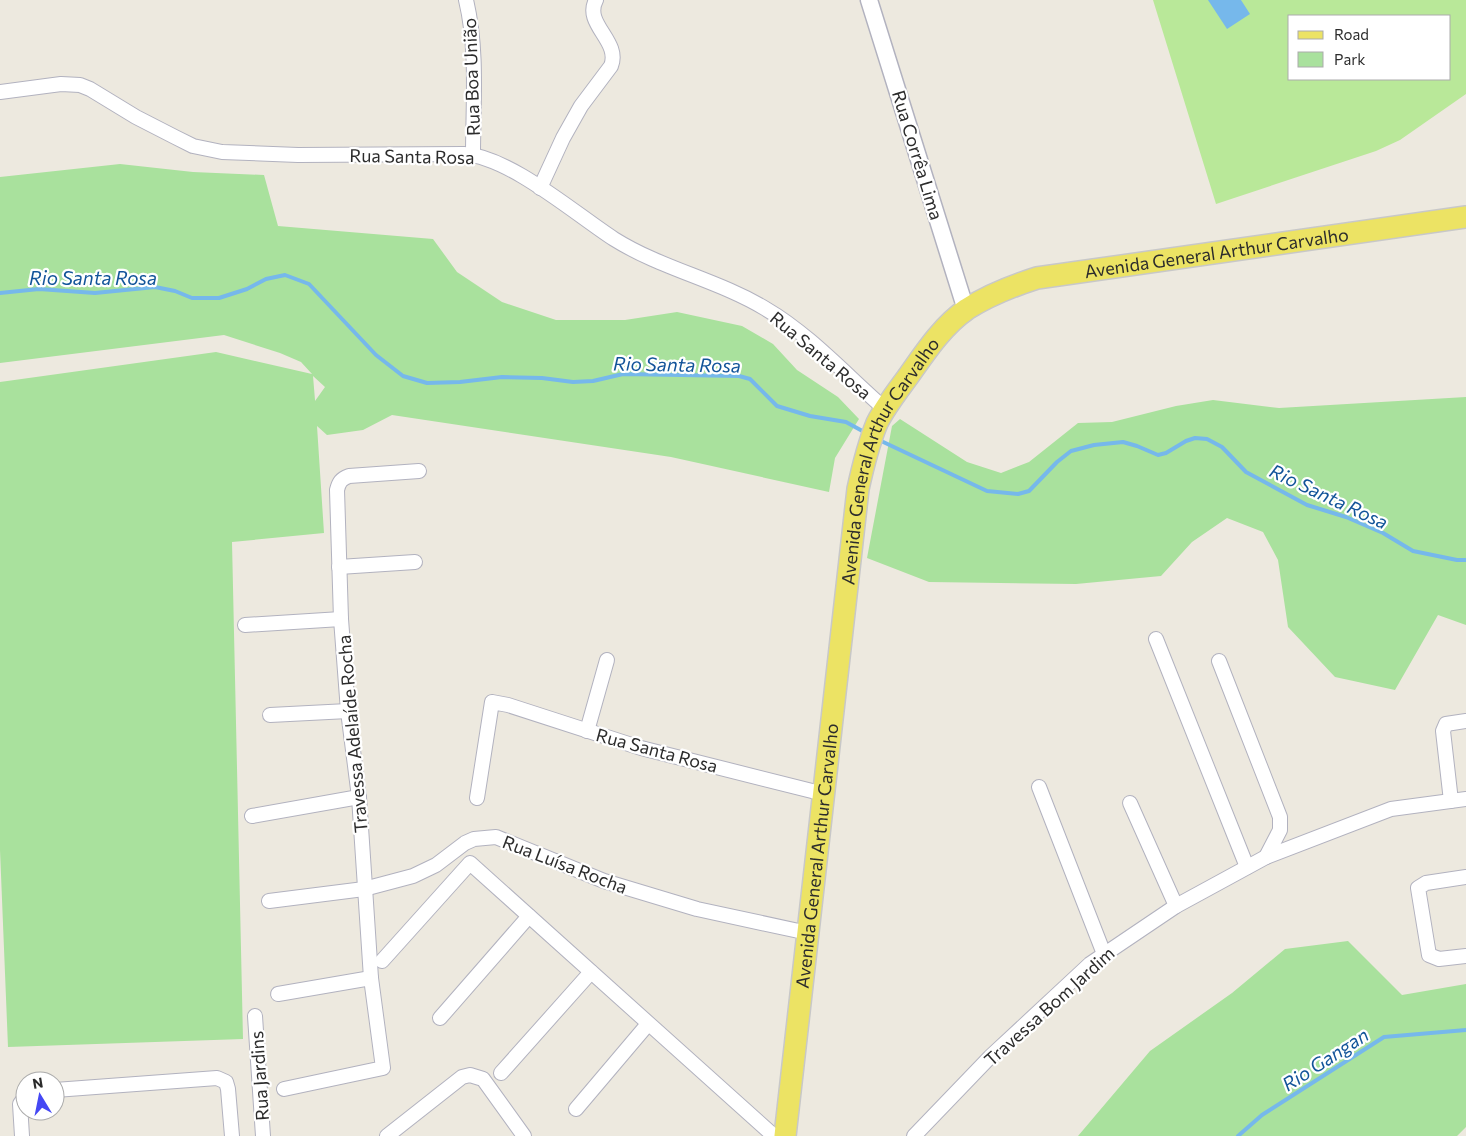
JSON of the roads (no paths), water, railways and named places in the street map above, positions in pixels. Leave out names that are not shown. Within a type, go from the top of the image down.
[{"type":"main road","name":"Avenida General Arthur Carvalho","points":[[785,1136],[858,489],[866,453],[881,416],[944,330],[966,310],[990,295],[1037,278],[1466,217]]},
{"type":"street","name":"Rua Boa União","points":[[466,0],[472,33],[473,155]]},
{"type":"street","points":[[540,188],[581,106],[611,66],[613,60],[612,48],[592,13],[596,0]]},
{"type":"street","name":"Rua Corrêa Lima","points":[[869,0],[966,310]]},
{"type":"street","name":"Rua Santa Rosa","points":[[0,92],[61,84],[80,85],[90,88],[136,117],[193,146],[222,152],[298,155],[473,155],[493,161],[540,188],[631,249],[657,262],[720,286],[767,309],[810,341],[881,416]]},
{"type":"street","name":"Travessa Adelaíde Rocha","points":[[284,1089],[383,1068],[371,978],[359,797],[348,711],[341,619],[337,490],[339,482],[343,478],[356,474],[419,470]]},
{"type":"street","points":[[339,567],[415,562]]},
{"type":"street","points":[[245,625],[341,619]]},
{"type":"street","points":[[1156,639],[1247,867]]},
{"type":"street","points":[[587,731],[607,660]]},
{"type":"street","points":[[1219,661],[1280,816],[1280,830],[1266,857]]},
{"type":"street","name":"Rua Santa Rosa","points":[[477,798],[492,702],[508,705],[642,748],[824,794]]},
{"type":"street","points":[[270,715],[348,711]]},
{"type":"street","points":[[1451,801],[1443,731],[1446,724],[1466,721]]},
{"type":"street","points":[[1039,788],[1104,954]]},
{"type":"street","points":[[252,816],[359,797]]},
{"type":"street","name":"Travessa Bom Jardim","points":[[914,1136],[990,1057],[1071,982],[1104,954],[1176,906],[1266,857],[1391,809],[1466,799]]},
{"type":"street","points":[[1130,804],[1176,906]]},
{"type":"street","name":"Rua Luísa Rocha","points":[[269,901],[364,889],[413,876],[426,871],[474,839],[496,837],[604,881],[697,910],[808,933]]},
{"type":"street","points":[[382,961],[470,863],[774,1136]]},
{"type":"street","points":[[1466,877],[1426,882],[1418,888],[1429,954],[1439,960],[1466,956]]},
{"type":"street","points":[[440,1018],[529,916]]},
{"type":"street","points":[[501,1073],[591,972]]},
{"type":"street","points":[[278,994],[371,978]]},
{"type":"street","name":"Rua Jardins","points":[[255,1016],[263,1136]]},
{"type":"street","points":[[576,1109],[648,1024]]},
{"type":"street","points":[[387,1136],[462,1077],[470,1075],[483,1079],[524,1136]]},
{"type":"street","points":[[65,1089],[217,1078],[226,1082],[228,1089],[232,1136]]},
{"type":"street","points":[[21,1121],[22,1136]]},
{"type":"water","points":[[1208,0],[1241,0],[1250,14],[1227,29]]},
{"type":"waterway","name":"Rio Santa Rosa","points":[[0,293],[39,289],[95,293],[155,287],[175,291],[192,298],[219,298],[247,289],[266,279],[285,275],[309,284],[376,355],[403,376],[427,383],[460,382],[502,377],[542,378],[573,382],[593,381],[623,374],[739,376],[750,379],[777,406],[810,416],[846,422],[866,433]]},
{"type":"waterway","name":"Rio Santa Rosa","points":[[879,440],[987,491],[1018,494],[1029,491],[1057,462],[1071,451],[1094,445],[1123,442],[1158,455],[1166,453],[1195,438],[1207,439],[1222,447],[1246,472],[1307,505],[1346,517],[1383,533],[1413,551],[1457,560],[1466,560]]},
{"type":"waterway","name":"Rio Gangan","points":[[1238,1136],[1262,1115],[1384,1037],[1466,1030]]}]
